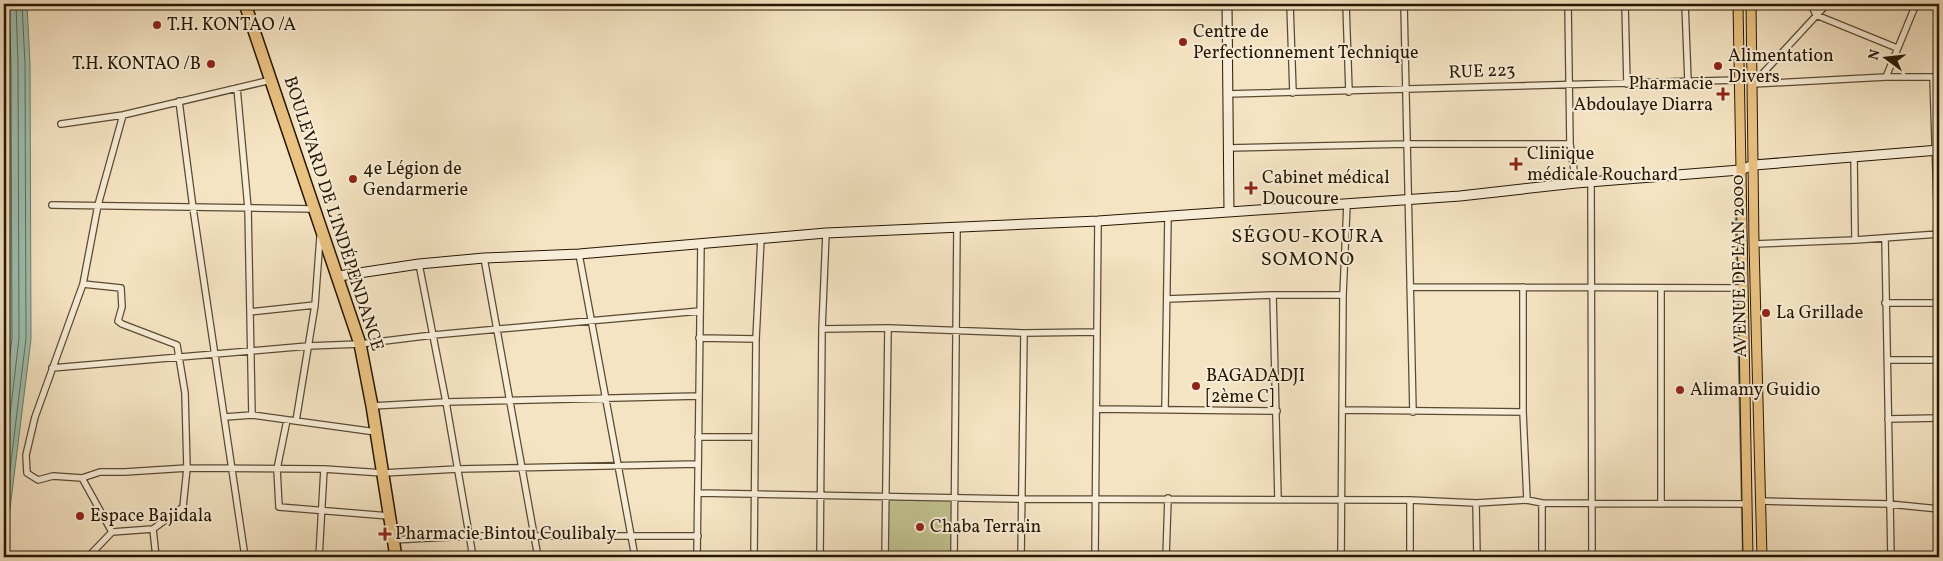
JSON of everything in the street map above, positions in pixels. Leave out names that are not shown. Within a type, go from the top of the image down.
[{"type":"highway","name":"BOULEVARD DE L'INDÉPENDANCE","points":[[245,4],[360,344],[396,557]]},
{"type":"main road","name":"AVENUE DE L'AN 2000","points":[[1738,4],[1748,557]]},
{"type":"main road","name":"AVENUE DE L'AN 2000","points":[[1751,4],[1754,244],[1762,557]]},
{"type":"street","points":[[1227,4],[1229,212]]},
{"type":"street","points":[[1290,4],[1293,93]]},
{"type":"street","points":[[1346,4],[1349,92]]},
{"type":"street","points":[[1404,4],[1412,412]]},
{"type":"street","points":[[1568,4],[1570,144],[1576,183]]},
{"type":"street","points":[[1626,4],[1627,84]]},
{"type":"street","points":[[1684,4],[1688,81]]},
{"type":"street","points":[[1810,4],[1816,15],[1897,48]]},
{"type":"street","points":[[1753,84],[1826,4]]},
{"type":"street","points":[[1886,77],[1916,4]]},
{"type":"street","points":[[1753,84],[1886,77],[1936,77],[1939,234],[1886,239],[1754,244]]},
{"type":"street","points":[[61,124],[123,115],[271,80]]},
{"type":"street","name":"RUE 223","points":[[1227,94],[1738,80]]},
{"type":"street","points":[[237,88],[248,208],[252,415]]},
{"type":"street","points":[[179,101],[245,557]]},
{"type":"street","points":[[123,115],[98,205],[84,284],[35,417],[28,446],[26,455],[27,473],[38,480],[53,476],[82,478],[100,472],[187,468],[324,469],[383,473],[458,469],[698,464]]},
{"type":"street","points":[[1228,148],[1407,144],[1570,144]]},
{"type":"street","points":[[338,276],[418,264],[484,258],[579,254],[701,242],[826,233],[1168,216],[1460,196],[1576,183],[1740,170],[1754,164],[1937,150]]},
{"type":"street","points":[[1854,157],[1855,240]]},
{"type":"street","points":[[1591,182],[1592,557]]},
{"type":"street","points":[[1341,557],[1343,295],[1347,204]]},
{"type":"street","points":[[52,205],[315,209]]},
{"type":"street","points":[[1165,409],[1168,216]]},
{"type":"street","points":[[1096,557],[1098,220]]},
{"type":"street","points":[[296,421],[315,305],[321,227]]},
{"type":"street","points":[[954,557],[957,227]]},
{"type":"street","points":[[820,557],[822,329],[826,233]]},
{"type":"street","points":[[754,557],[756,339],[761,238]]},
{"type":"street","points":[[1886,239],[1885,303],[1888,360],[1891,557]]},
{"type":"street","points":[[697,557],[701,242]]},
{"type":"street","points":[[579,254],[635,557]]},
{"type":"street","points":[[484,258],[538,557]]},
{"type":"street","points":[[418,264],[446,402],[473,557]]},
{"type":"street","points":[[84,284],[121,288],[122,307],[118,321],[177,345],[185,393],[187,468],[183,507],[153,528],[112,532],[88,557]]},
{"type":"street","points":[[1410,287],[1742,288]]},
{"type":"street","points":[[1523,287],[1523,412],[1527,500]]},
{"type":"street","points":[[1661,288],[1661,504]]},
{"type":"street","points":[[1167,300],[1273,295],[1343,295]]},
{"type":"street","points":[[1273,295],[1278,499]]},
{"type":"street","points":[[1885,303],[1939,303]]},
{"type":"street","points":[[250,312],[315,305]]},
{"type":"street","points":[[52,368],[308,346],[360,344],[433,335],[700,311]]},
{"type":"street","points":[[822,329],[888,328],[1024,333],[1098,332]]},
{"type":"street","points":[[886,557],[888,328]]},
{"type":"street","points":[[1020,557],[1024,333]]},
{"type":"street","points":[[699,338],[756,339]]},
{"type":"street","points":[[1888,360],[1939,360]]},
{"type":"street","points":[[372,406],[509,400],[699,396]]},
{"type":"street","points":[[1097,408],[1277,411]]},
{"type":"street","points":[[1342,410],[1523,412]]},
{"type":"street","points":[[225,417],[252,415],[376,432]]},
{"type":"street","points":[[1888,419],[1939,418]]},
{"type":"street","points":[[287,420],[277,469],[279,507],[390,516]]},
{"type":"street","points":[[698,437],[755,437]]},
{"type":"street","points":[[319,557],[324,469]]},
{"type":"street","points":[[82,478],[112,532]]},
{"type":"street","points":[[698,493],[1022,499],[1410,500],[1476,503],[1527,500],[1542,503],[1747,504]]},
{"type":"street","points":[[1166,557],[1168,498]]},
{"type":"street","points":[[1410,500],[1410,557]]},
{"type":"street","points":[[1761,502],[1889,504],[1939,509]]},
{"type":"street","points":[[1476,503],[1477,557]]},
{"type":"street","points":[[1542,503],[1542,557]]},
{"type":"street","points":[[153,528],[156,557]]},
{"type":"street","points":[[393,540],[469,536],[698,536]]},
{"type":"green space","name":"Chaba Terrain","points":[[886,497],[954,497],[954,557],[886,557]]},
{"type":"water","points":[[4,4],[27,4],[30,64],[31,339],[4,557]]},
{"type":"waterway","points":[[1735,185],[1743,557]]},
{"type":"place","name":"T.H. KONTAO /A","points":[[157,25]]},
{"type":"place","name":"Centre de Perfectionnement Technique","points":[[1183,42]]},
{"type":"place","name":"T.H. KONTAO /B","points":[[211,64]]},
{"type":"place","name":"Alimentation Divers","points":[[1718,66]]},
{"type":"place","name":"Pharmacie Abdoulaye Diarra","points":[[1723,94]]},
{"type":"place","name":"Clinique médicale Rouchard","points":[[1516,164]]},
{"type":"place","name":"4e Légion de Gendarmerie","points":[[353,179]]},
{"type":"place","name":"Cabinet médical Doucoure","points":[[1251,188]]},
{"type":"place","name":"La Grillade","points":[[1766,313]]},
{"type":"place","name":"BAGADADJI [2ème C]","points":[[1196,386]]},
{"type":"place","name":"Alimamy Guidio","points":[[1680,390]]},
{"type":"place","name":"Espace Bajidala","points":[[80,516]]},
{"type":"place","name":"Chaba Terrain","points":[[920,527]]},
{"type":"place","name":"Pharmacie Bintou Coulibaly","points":[[385,534]]},
{"type":"district","name":"SÉGOU-KOURA SOMONO","points":[[1308,248]]}]
